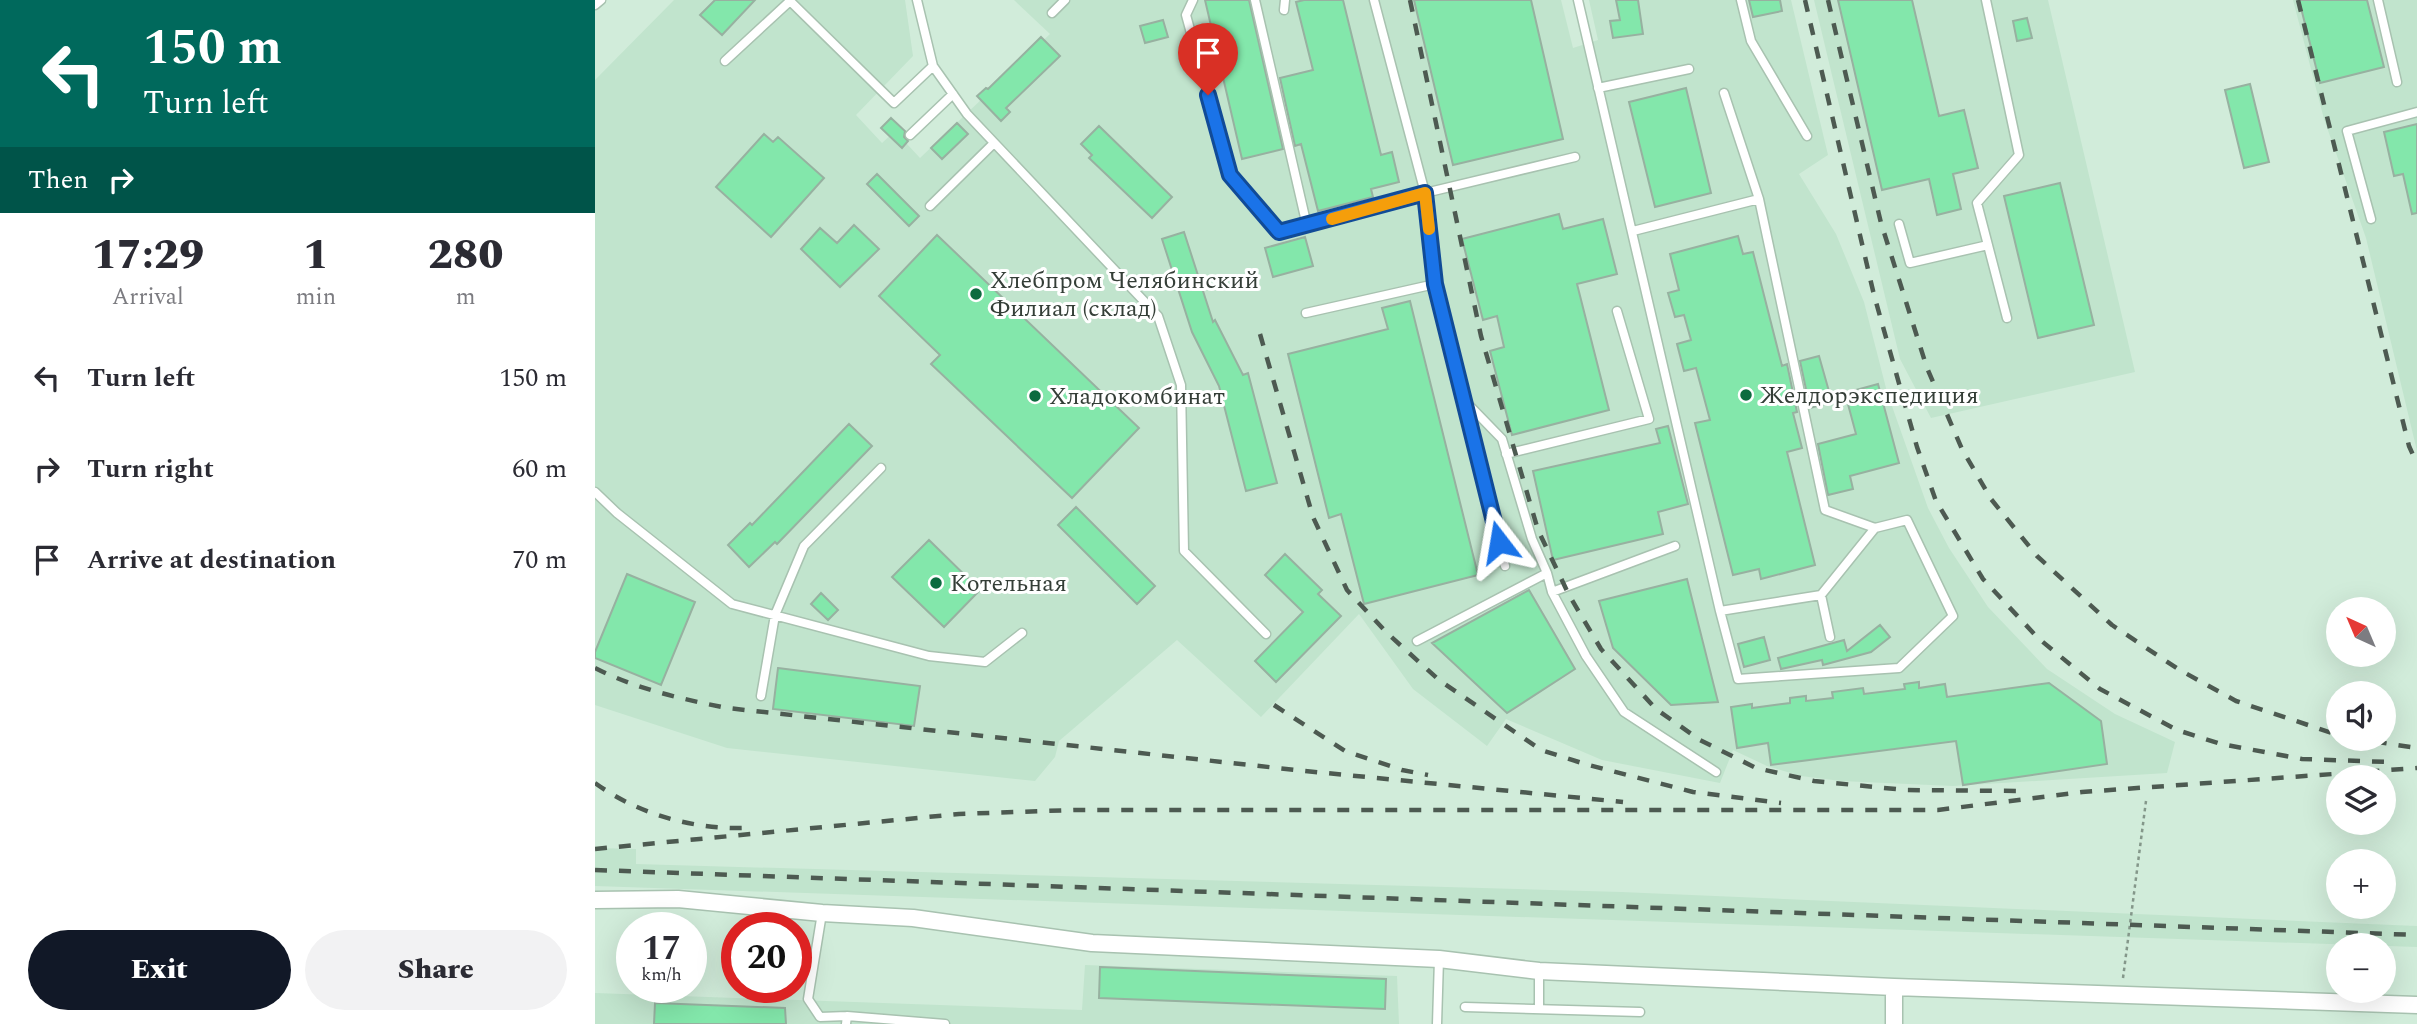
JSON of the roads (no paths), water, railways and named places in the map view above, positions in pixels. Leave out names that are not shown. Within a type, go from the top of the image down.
[{"type":"street","points":[[595,900],[678,899],[822,913],[913,918],[1092,943],[1439,959],[1539,971],[1894,987],[2417,1005]]},
{"type":"street","points":[[1894,987],[1894,1024]]},
{"type":"lane","points":[[595,5],[601,0]]},
{"type":"lane","points":[[725,61],[790,0],[894,103],[933,66]]},
{"type":"lane","points":[[918,0],[933,66],[967,114],[1157,316],[1181,385],[1184,551],[1266,634]]},
{"type":"lane","points":[[1052,13],[1065,0]]},
{"type":"lane","points":[[1193,0],[1185,15],[1230,175],[1279,232],[1575,157]]},
{"type":"lane","points":[[1255,0],[1307,226]]},
{"type":"lane","points":[[1284,10],[1285,0]]},
{"type":"lane","points":[[1374,0],[1425,193],[1435,284],[1504,566]]},
{"type":"lane","points":[[1578,0],[1738,679],[1899,668],[1953,616],[1907,520],[1875,528],[1825,510],[1759,199],[1724,93]]},
{"type":"lane","points":[[1741,0],[1751,41],[1807,136]]},
{"type":"lane","points":[[1986,0],[2019,155],[1977,203],[2007,318]]},
{"type":"lane","points":[[2378,0],[2397,82]]},
{"type":"lane","points":[[1598,88],[1689,69]]},
{"type":"lane","points":[[910,135],[953,93]]},
{"type":"lane","points":[[2371,219],[2347,131],[2417,112]]},
{"type":"lane","points":[[930,206],[994,143]]},
{"type":"lane","points":[[1633,231],[1759,199]]},
{"type":"lane","points":[[1899,224],[1910,263],[1988,245]]},
{"type":"lane","points":[[1306,313],[1435,284]]},
{"type":"lane","points":[[1506,454],[1649,419],[1617,311]]},
{"type":"lane","points":[[1464,400],[1501,439],[1532,539],[1552,592],[1586,656],[1624,712],[1716,772]]},
{"type":"lane","points":[[761,696],[775,615],[804,546],[881,468]]},
{"type":"lane","points":[[595,492],[617,513],[732,604],[929,656],[985,662],[1022,633]]},
{"type":"lane","points":[[1720,611],[1821,595],[1875,528]]},
{"type":"lane","points":[[1552,592],[1675,546]]},
{"type":"lane","points":[[1417,641],[1547,573]]},
{"type":"lane","points":[[1821,595],[1830,637]]},
{"type":"lane","points":[[822,913],[808,999],[820,1017],[945,1024]]},
{"type":"lane","points":[[1437,1024],[1439,959]]},
{"type":"lane","points":[[1539,971],[1539,1009]]},
{"type":"lane","points":[[1465,1007],[1640,1012]]},
{"type":"railway","points":[[1410,0],[1481,336],[1538,530],[1569,595],[1601,649],[1656,709],[1700,740],[1756,768],[1814,781],[1905,790],[2022,791]]},
{"type":"railway","points":[[1805,0],[1874,295],[1917,447],[1936,501],[1983,579],[2038,638],[2100,689],[2177,730],[2221,744],[2302,759],[2389,762]]},
{"type":"railway","points":[[1828,0],[1881,223],[1927,368],[1962,449],[1991,499],[2037,556],[2112,625],[2178,669],[2236,701],[2326,731]]},
{"type":"railway","points":[[2298,0],[2409,446],[2417,464]]},
{"type":"railway","points":[[1260,334],[1313,517],[1347,590],[1387,633],[1439,680],[1541,750],[1693,792],[1781,803]]},
{"type":"railway","points":[[595,668],[643,688],[727,708],[1305,771],[1623,802]]},
{"type":"railway","points":[[1274,705],[1345,751],[1402,770],[1428,775]]},
{"type":"railway","points":[[2396,745],[2417,748]]},
{"type":"railway","points":[[595,849],[959,814],[1074,810],[1938,810],[2082,792],[2417,768]]},
{"type":"railway","points":[[595,783],[629,803],[666,818],[704,826],[744,828]]},
{"type":"railway","points":[[595,870],[2417,935]]},
{"type":"place","name":"Хлебпром Челябинский Филиал (склад)","points":[[976,294]]},
{"type":"place","name":"Желдорэкспедиция","points":[[1746,395]]},
{"type":"place","name":"Хладокомбинат","points":[[1035,396]]},
{"type":"place","name":"Котельная","points":[[936,583]]}]
